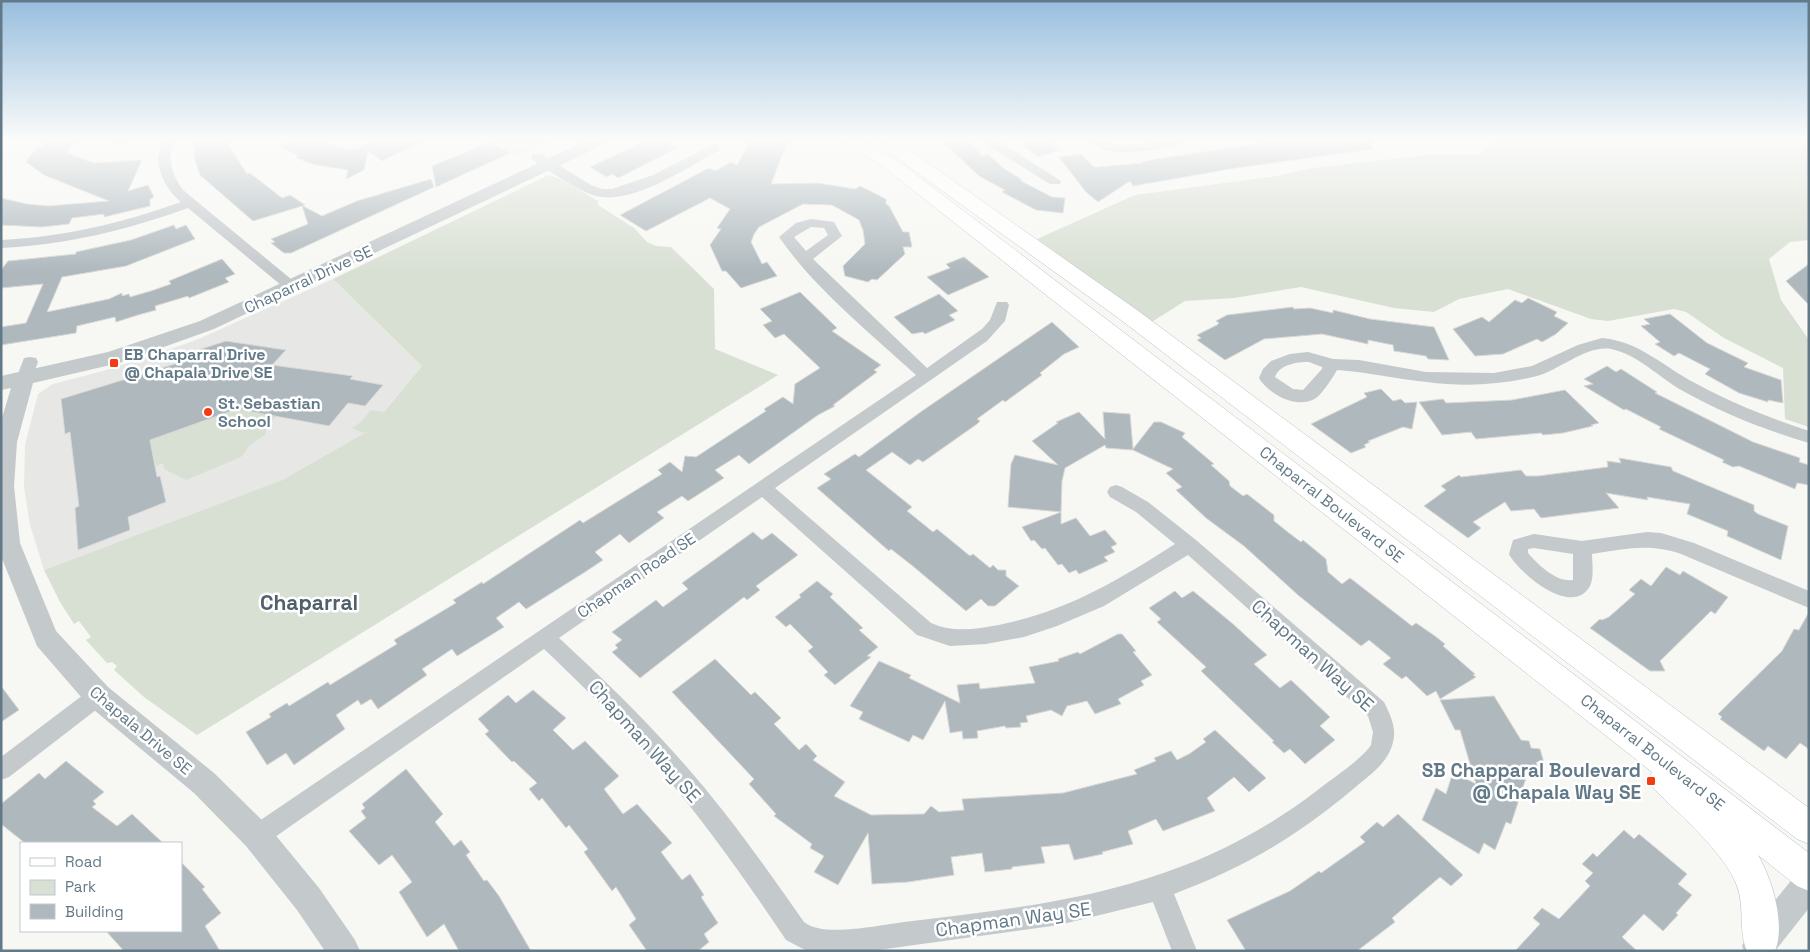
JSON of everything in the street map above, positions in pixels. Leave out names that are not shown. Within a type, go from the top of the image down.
[{"type":"main road","name":"Chaparral Boulevard SE","points":[[917,184],[1809,874]]},
{"type":"main road","name":"Chaparral Boulevard SE","points":[[945,184],[1129,315],[1182,357],[1809,828]]},
{"type":"main road","points":[[1585,699],[1706,819],[1745,865],[1758,898],[1758,946]]},
{"type":"street","points":[[173,184],[178,193],[286,282]]},
{"type":"street","name":"Chaparral Drive SE","points":[[14,373],[92,363],[158,343],[207,325],[286,282],[493,184]]},
{"type":"street","points":[[583,184],[596,192],[614,194],[630,190],[641,184]]},
{"type":"street","points":[[1,244],[48,241],[90,234],[140,221],[190,203]]},
{"type":"street","points":[[804,259],[827,284],[926,376]]},
{"type":"street","name":"Chapman Road SE","points":[[257,836],[926,376],[993,328],[1001,316],[1002,305]]},
{"type":"street","points":[[1330,364],[1356,365],[1437,378],[1489,378],[1536,370],[1559,362],[1592,344],[1609,343],[1633,352],[1676,380],[1716,401],[1809,436]]},
{"type":"street","name":"Chapala Drive SE","points":[[14,373],[2,479],[8,543],[46,638],[98,696],[204,783],[257,836],[308,899],[344,951]]},
{"type":"street","points":[[763,488],[924,629],[950,638],[1009,632],[1073,614],[1120,588],[1189,545]]},
{"type":"street","name":"Chapman Way SE","points":[[545,637],[619,708],[652,744],[733,842],[788,923],[801,936],[826,943],[1043,917],[1101,906],[1160,889],[1233,858],[1291,824],[1377,755],[1382,747],[1384,738],[1383,721],[1376,709],[1189,545],[1142,507],[1116,492]]},
{"type":"street","points":[[1582,548],[1647,539],[1668,541],[1809,600]]},
{"type":"street","points":[[1,770],[98,696]]},
{"type":"street","points":[[1758,946],[1809,883]]},
{"type":"street","points":[[1160,889],[1185,951]]},
{"type":"shaded area","name":"St. Sebastian School","points":[[333,279],[422,366],[368,431],[282,480],[44,570],[30,525],[24,487],[25,445],[38,394],[53,384],[103,371],[194,341]]},
{"type":"green space","points":[[529,184],[570,184],[598,201],[598,205],[634,228],[647,242],[656,246],[671,247],[714,289],[715,349],[778,375],[197,735],[144,697],[114,670],[117,666],[112,662],[107,663],[86,640],[91,637],[79,621],[74,624],[60,602],[44,570],[282,480],[368,431],[363,433],[352,428],[361,422],[371,410],[384,412],[422,366],[333,279]]},
{"type":"green space","points":[[1214,184],[1809,184],[1809,240],[1790,242],[1769,259],[1781,300],[1809,340],[1809,427],[1785,419],[1783,368],[1724,338],[1686,312],[1674,309],[1608,321],[1591,319],[1508,289],[1459,299],[1434,312],[1394,308],[1301,287],[1234,298],[1185,301],[1150,323],[1037,239],[1135,195]]},
{"type":"green space","points":[[238,409],[276,416],[267,428],[265,435],[250,445],[241,457],[186,480],[164,469],[163,463],[156,466],[150,440]]},
{"type":"building","points":[[68,184],[131,184],[128,191],[148,185],[154,197],[150,199],[150,206],[104,217],[104,214],[72,218],[69,224],[42,227],[1,225],[1,198],[27,204],[48,206],[109,201]]},
{"type":"building","points":[[211,184],[265,184],[282,198],[290,195],[305,205],[303,206],[322,216],[357,201],[413,184],[433,184],[434,187],[291,253],[284,253],[271,243],[275,242],[271,239],[308,224],[302,206],[253,221]]},
{"type":"building","points":[[678,184],[827,184],[855,189],[860,186],[886,199],[886,204],[889,206],[903,232],[909,232],[912,247],[903,247],[905,254],[877,280],[872,279],[868,282],[845,276],[843,266],[865,244],[859,220],[832,205],[803,204],[759,227],[751,242],[762,264],[767,262],[777,276],[741,288],[726,271],[722,271],[710,245],[721,229],[717,228],[730,209],[710,198],[646,231],[620,215]]},
{"type":"building","points":[[995,184],[1028,184],[1052,197],[1065,198],[1063,213],[1036,210],[1002,192],[1005,190]]},
{"type":"building","points":[[1080,184],[1125,184],[1098,202]]},
{"type":"building","points":[[174,225],[176,229],[186,225],[195,239],[126,266],[62,277],[47,312],[109,299],[122,293],[122,296],[129,294],[130,297],[151,291],[171,284],[169,281],[222,259],[235,274],[225,278],[229,282],[189,298],[188,296],[155,306],[156,310],[116,322],[115,317],[77,326],[76,333],[1,345],[1,327],[26,323],[43,284],[1,288],[1,270],[8,261],[76,254],[76,252],[131,240]]},
{"type":"building","points":[[964,257],[989,277],[948,295],[927,277],[950,268],[946,264]]},
{"type":"building","points":[[1809,264],[1809,305],[1786,281]]},
{"type":"building","points":[[800,292],[837,328],[832,331],[881,365],[874,370],[877,372],[833,405],[835,406],[818,415],[749,464],[739,455],[715,470],[724,478],[688,501],[682,496],[657,512],[664,518],[629,543],[620,534],[595,552],[603,560],[585,572],[526,609],[519,602],[496,618],[504,627],[457,656],[452,649],[422,669],[427,675],[378,709],[371,699],[361,705],[358,700],[336,715],[345,729],[294,765],[286,753],[267,765],[246,732],[271,717],[269,714],[287,703],[289,706],[328,682],[330,685],[397,644],[394,640],[456,603],[453,600],[482,582],[483,584],[580,520],[583,523],[662,474],[658,470],[670,462],[682,472],[685,456],[696,457],[766,411],[764,409],[783,397],[793,404],[795,384],[820,368],[784,334],[775,338],[763,325],[772,321],[760,309]]},
{"type":"building","points":[[939,294],[958,311],[949,315],[955,320],[925,334],[923,332],[912,334],[894,317]]},
{"type":"building","points":[[1528,298],[1557,312],[1554,316],[1568,323],[1556,334],[1542,342],[1537,339],[1503,354],[1475,356],[1453,329],[1482,317],[1489,322],[1515,300],[1522,303]]},
{"type":"building","points":[[1293,307],[1294,309],[1310,308],[1333,313],[1333,310],[1370,319],[1434,327],[1449,360],[1428,359],[1426,356],[1394,351],[1393,345],[1368,340],[1368,344],[1322,334],[1264,339],[1225,360],[1197,340],[1201,338],[1197,335],[1217,325],[1219,323],[1216,321],[1227,315]]},
{"type":"building","points":[[1670,314],[1707,343],[1748,363],[1744,367],[1781,380],[1783,403],[1768,400],[1768,402],[1739,393],[1705,374],[1710,369],[1679,353],[1674,356],[1655,344],[1660,342],[1641,326],[1650,324],[1644,319]]},
{"type":"building","points":[[1052,322],[1079,347],[1064,354],[1040,373],[1042,375],[1005,402],[1003,400],[977,419],[980,421],[977,424],[923,462],[918,459],[910,465],[892,452],[866,470],[912,507],[907,511],[933,532],[937,529],[970,556],[973,554],[990,568],[993,565],[998,570],[1006,570],[1006,576],[1019,586],[995,606],[988,606],[981,599],[966,611],[891,549],[889,551],[817,488],[831,479],[824,474],[855,454],[859,457],[922,411]]},
{"type":"building","points":[[226,341],[286,350],[272,365],[353,376],[350,379],[383,385],[365,406],[348,403],[329,426],[237,409],[150,440],[157,477],[160,476],[166,502],[128,517],[130,530],[78,550],[75,508],[79,506],[70,432],[65,434],[61,399],[178,363],[177,357]]},
{"type":"building","points":[[1607,366],[1616,372],[1621,369],[1657,392],[1655,393],[1753,442],[1800,458],[1799,462],[1809,465],[1809,485],[1797,483],[1795,489],[1739,466],[1733,467],[1722,462],[1724,460],[1659,429],[1661,427],[1626,409],[1624,410],[1584,386],[1593,384],[1584,379]]},
{"type":"building","points":[[1381,389],[1393,401],[1401,399],[1405,403],[1417,402],[1412,429],[1403,427],[1368,441],[1370,442],[1364,445],[1366,447],[1351,453],[1311,424],[1367,397],[1364,393]]},
{"type":"building","points":[[1565,390],[1599,423],[1563,433],[1543,435],[1541,433],[1476,439],[1471,432],[1442,435],[1419,402],[1443,399],[1446,403],[1512,400]]},
{"type":"building","points":[[1079,412],[1105,439],[1103,412],[1130,414],[1133,449],[1154,422],[1161,422],[1185,433],[1182,437],[1214,464],[1211,465],[1229,481],[1230,486],[1243,496],[1247,494],[1274,515],[1274,521],[1301,542],[1303,540],[1326,559],[1328,572],[1342,584],[1350,578],[1412,626],[1416,623],[1435,636],[1476,677],[1440,699],[1436,691],[1427,696],[1406,676],[1402,679],[1383,664],[1391,658],[1369,640],[1361,646],[1298,595],[1244,546],[1206,518],[1176,490],[1182,487],[1166,473],[1173,469],[1133,450],[1106,448],[1105,445],[1065,468],[1062,481],[1061,512],[1008,507],[1011,464],[1015,455],[1058,465],[1032,441],[1058,423],[1056,422]]},
{"type":"building","points":[[1619,458],[1671,467],[1673,471],[1754,505],[1754,511],[1758,514],[1788,526],[1781,560],[1727,536],[1728,531],[1687,514],[1690,504],[1647,497],[1648,500],[1606,493],[1619,508],[1541,518],[1534,509],[1511,511],[1505,502],[1473,522],[1481,528],[1468,538],[1424,506],[1446,490],[1441,486],[1459,475],[1461,477],[1521,470],[1526,476],[1538,476],[1608,467],[1607,461],[1621,463]]},
{"type":"building","points":[[1061,512],[1061,524],[1076,518],[1090,536],[1105,530],[1117,544],[1111,547],[1115,552],[1104,557],[1108,561],[1079,574],[1076,570],[1069,573],[1062,564],[1058,565],[1045,548],[1042,549],[1034,540],[1031,541],[1022,527]]},
{"type":"building","points":[[753,532],[762,540],[772,533],[798,555],[756,586],[760,590],[747,600],[744,597],[640,678],[612,652],[618,648],[615,645],[622,640],[612,632],[656,600],[663,607],[688,589],[682,583]]},
{"type":"building","points":[[1666,567],[1680,575],[1683,571],[1728,597],[1715,614],[1711,611],[1660,661],[1665,671],[1650,671],[1590,628],[1600,619],[1609,617],[1635,594],[1629,590],[1641,579],[1651,586]]},
{"type":"building","points":[[817,581],[833,594],[830,597],[863,628],[859,630],[878,647],[867,656],[871,657],[835,685],[824,675],[828,672],[808,651],[813,647],[790,624],[786,627],[775,617],[801,597],[799,595]]},
{"type":"building","points":[[1175,591],[1182,598],[1193,591],[1267,655],[1254,664],[1280,688],[1291,680],[1330,717],[1320,726],[1335,740],[1305,764],[1290,749],[1284,753],[1272,742],[1274,741],[1201,671],[1206,667],[1157,622],[1161,619],[1149,608]]},
{"type":"building","points":[[1809,612],[1809,749],[1800,743],[1786,759],[1768,746],[1764,751],[1720,719],[1722,717],[1718,714],[1782,651],[1794,629],[1799,630]]},
{"type":"building","points":[[1118,634],[1122,634],[1136,651],[1133,652],[1152,675],[1141,681],[1144,685],[1118,699],[1121,704],[1095,714],[1087,701],[1067,706],[1062,716],[1051,710],[1026,716],[1028,722],[1020,723],[1021,727],[1006,728],[1005,726],[977,731],[978,738],[963,739],[962,731],[950,733],[945,701],[923,740],[913,735],[909,742],[859,719],[863,712],[850,706],[879,661],[911,675],[909,678],[960,703],[957,685],[979,683],[980,689],[1035,683],[1029,667],[1059,661],[1058,659],[1078,652],[1080,654]]},
{"type":"building","points":[[715,659],[751,695],[755,692],[781,718],[774,724],[799,750],[806,744],[817,756],[813,760],[845,782],[834,796],[871,815],[924,814],[931,806],[939,812],[964,810],[962,799],[1063,793],[1137,774],[1134,770],[1156,761],[1154,758],[1171,751],[1177,760],[1206,742],[1203,739],[1215,730],[1266,778],[1249,792],[1234,777],[1207,798],[1215,811],[1163,831],[1156,819],[1128,831],[1133,844],[1102,852],[1103,854],[1074,860],[1069,844],[1041,847],[1045,863],[1012,867],[1012,869],[985,872],[982,853],[951,857],[954,875],[908,882],[872,884],[868,833],[838,885],[814,872],[824,856],[810,848],[812,844],[774,816],[776,814],[749,784],[754,779],[672,692]]},
{"type":"building","points":[[1,686],[19,710],[1,722]]},
{"type":"building","points":[[533,690],[566,718],[553,730],[573,750],[585,741],[619,776],[604,789],[623,814],[637,804],[672,843],[661,852],[682,880],[690,874],[704,895],[701,897],[718,923],[704,934],[709,942],[698,951],[647,951],[629,925],[636,919],[616,887],[612,891],[584,852],[588,849],[569,825],[566,828],[542,798],[539,801],[529,789],[537,783],[514,761],[512,762],[485,734],[489,731],[478,719],[508,695],[516,703]]},
{"type":"building","points":[[1494,696],[1521,740],[1529,741],[1531,748],[1540,749],[1544,763],[1536,762],[1541,776],[1527,775],[1511,824],[1506,822],[1495,850],[1484,843],[1479,854],[1422,820],[1436,788],[1446,794],[1453,772],[1476,784],[1460,730],[1455,730],[1440,700]]},
{"type":"building","points":[[66,761],[104,792],[93,801],[96,804],[92,807],[117,826],[132,814],[162,842],[24,842],[1,824],[1,804],[39,773],[45,779]]},
{"type":"building","points":[[406,769],[443,814],[435,822],[454,846],[461,840],[470,852],[466,855],[484,881],[487,880],[499,896],[531,951],[459,951],[444,924],[427,937],[399,892],[412,882],[392,855],[379,865],[349,831],[366,818],[361,811],[365,808],[362,804]]},
{"type":"building","points":[[1398,814],[1463,875],[1451,886],[1440,877],[1392,918],[1395,922],[1357,951],[1246,951],[1227,920],[1290,891],[1319,871],[1321,873],[1365,842],[1360,837],[1377,822],[1383,827]]},
{"type":"building","points":[[1624,830],[1634,839],[1639,834],[1687,874],[1678,884],[1692,895],[1676,913],[1678,915],[1663,931],[1644,914],[1622,937],[1637,951],[1515,951],[1540,924],[1533,918],[1542,908],[1559,919],[1590,886],[1585,881],[1593,873],[1582,864],[1593,853],[1597,857]]},
{"type":"building","points":[[182,863],[205,887],[202,889],[221,913],[205,926],[220,951],[124,951],[107,932],[182,932]]},
{"type":"place","name":"EB Chaparral Drive @ Chapala Drive SE","points":[[114,363]]},
{"type":"place","name":"St. Sebastian School","points":[[208,412]]},
{"type":"place","name":"SB Chapparal Boulevard @ Chapala Way SE","points":[[1651,781]]},
{"type":"district","name":"Chaparral","points":[[309,603]]}]
